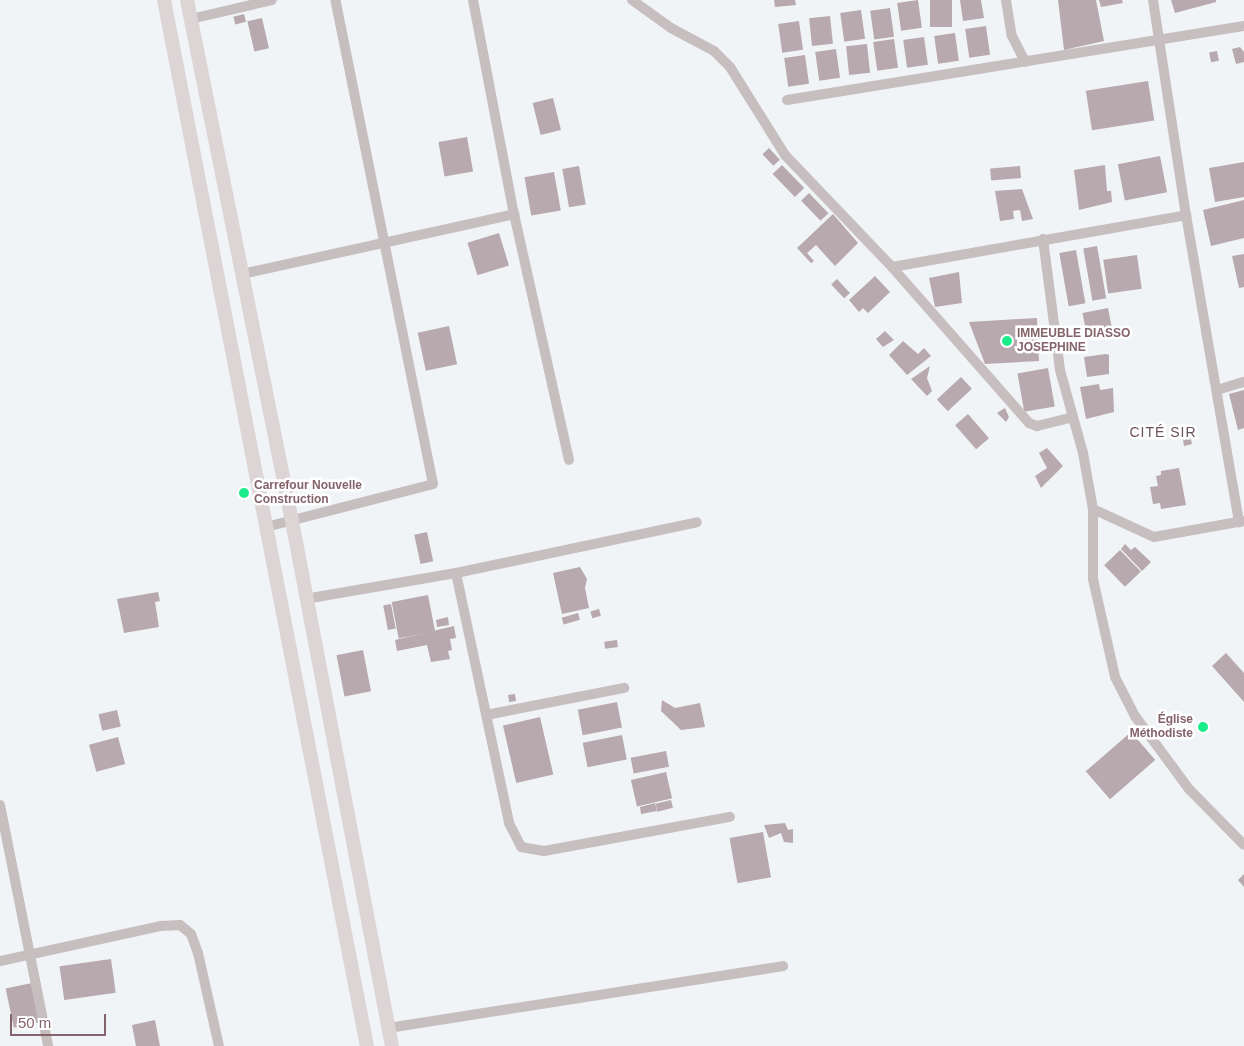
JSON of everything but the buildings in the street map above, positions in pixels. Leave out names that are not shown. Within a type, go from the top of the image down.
[{"type":"main road","points":[[164,0],[367,1046]]},
{"type":"main road","points":[[187,0],[292,521],[305,599],[392,1046]]},
{"type":"street","points":[[191,19],[272,0]]},
{"type":"street","points":[[266,528],[433,484],[336,0]]},
{"type":"street","points":[[474,0],[514,214],[569,460]]},
{"type":"street","points":[[632,0],[671,28],[714,50],[730,67],[785,154],[892,267],[1029,424],[1037,426],[1073,417]]},
{"type":"street","points":[[1006,0],[1012,36],[1025,62]]},
{"type":"street","points":[[1093,509],[1154,537],[1242,521],[1186,215],[1153,0]]},
{"type":"street","points":[[788,100],[1244,26]]},
{"type":"street","points":[[242,274],[385,240],[514,214]]},
{"type":"street","points":[[892,267],[1186,215]]},
{"type":"street","points":[[1043,239],[1060,370],[1073,417],[1093,509],[1092,579],[1115,677],[1135,716],[1189,789],[1244,845]]},
{"type":"street","points":[[1217,390],[1244,382]]},
{"type":"street","points":[[305,599],[456,573],[697,522]]},
{"type":"street","points":[[456,573],[509,823],[521,847],[544,851],[730,817]]},
{"type":"street","points":[[486,715],[624,688]]},
{"type":"street","points":[[0,806],[48,1046]]},
{"type":"street","points":[[0,961],[161,926],[180,925],[191,934],[198,953],[219,1046]]},
{"type":"street","points":[[388,1028],[783,966]]},
{"type":"place","name":"IMMEUBLE DIASSO JOSEPHINE","points":[[1007,341]]},
{"type":"place","name":"Carrefour Nouvelle Construction","points":[[244,493]]},
{"type":"place","name":"Église Méthodiste","points":[[1203,727]]},
{"type":"district","name":"CITÉ SIR","points":[[1163,432]]}]
